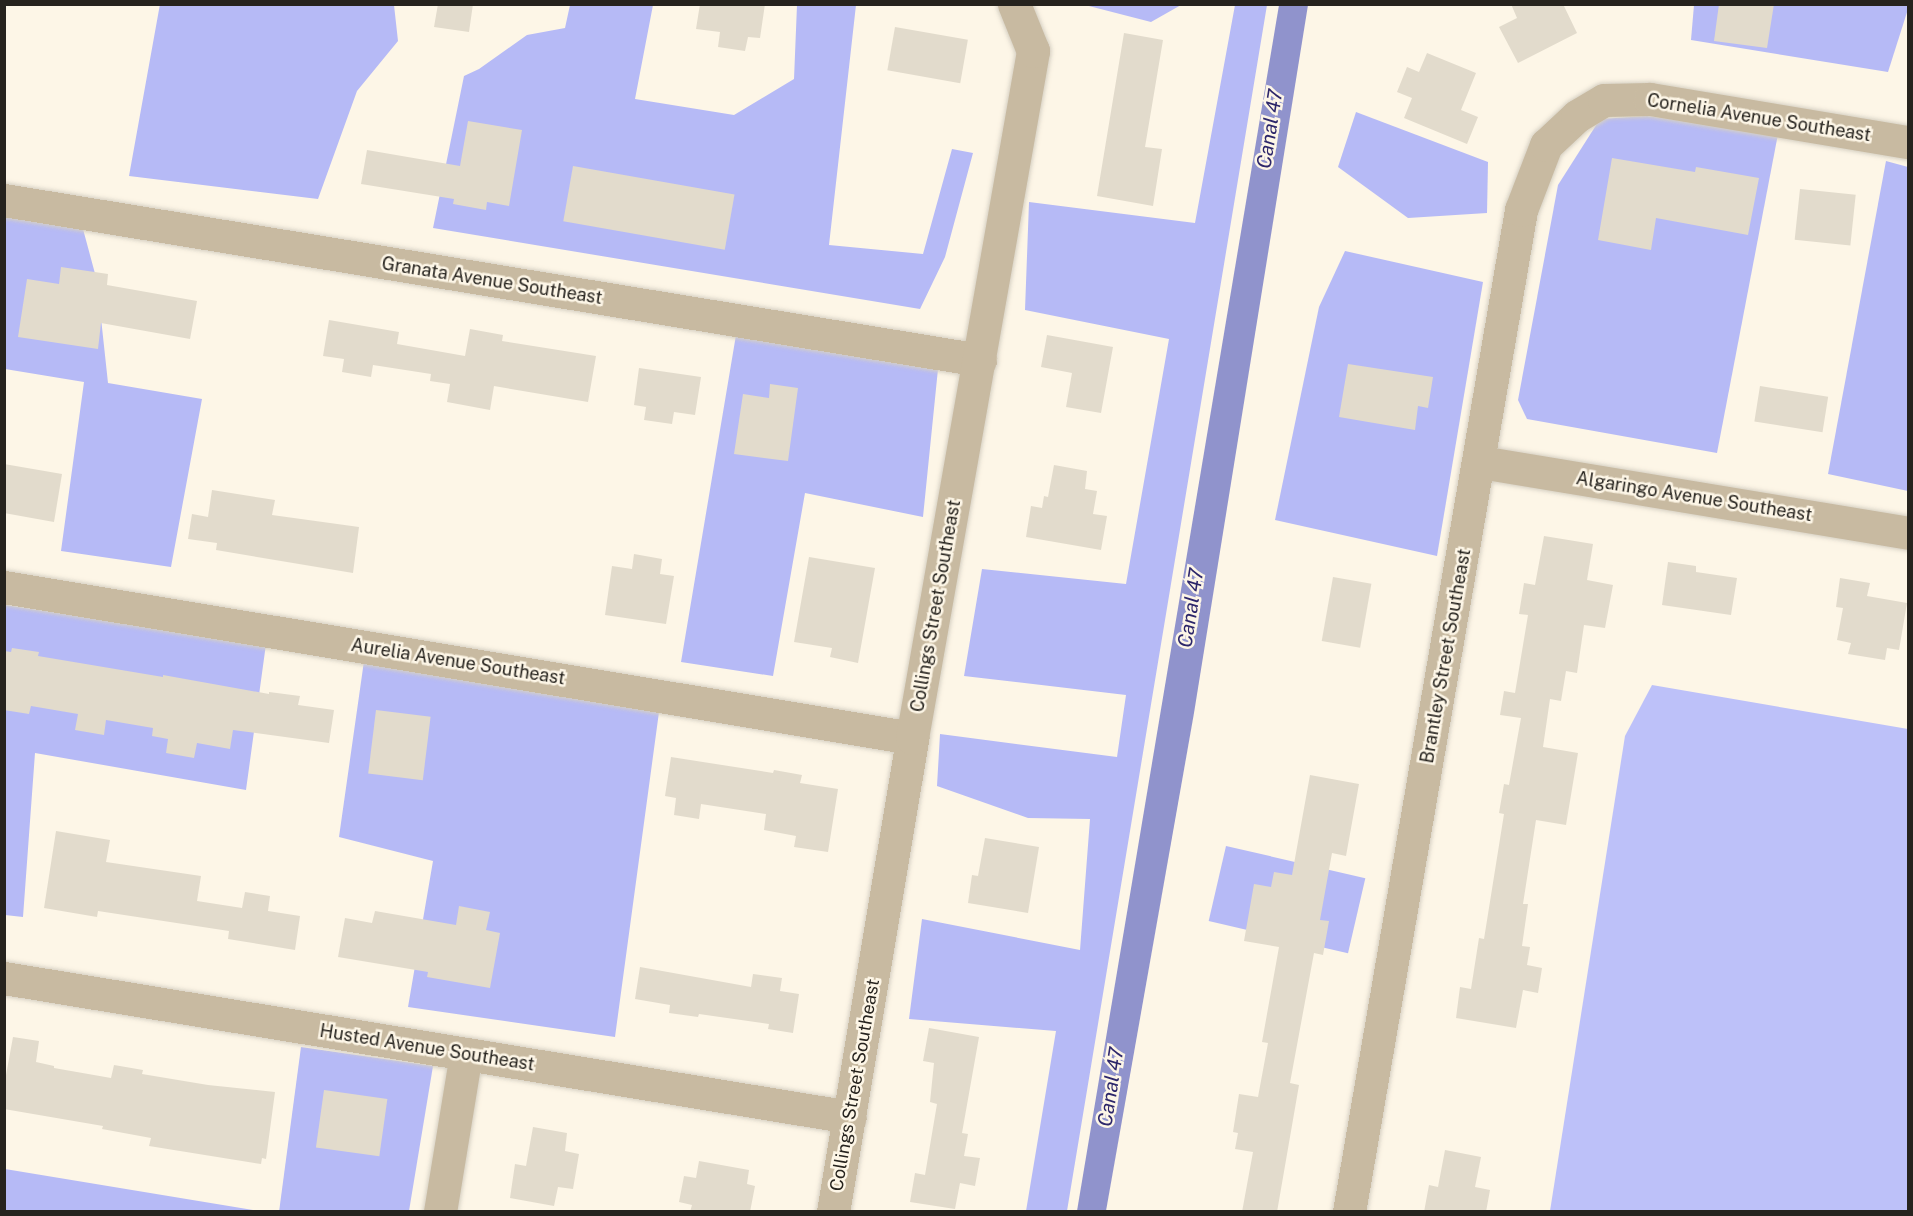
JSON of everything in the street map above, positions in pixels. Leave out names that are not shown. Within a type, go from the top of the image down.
[{"type":"street","name":"Collings Street Southeast","points":[[833,1212],[912,738],[1033,51],[1014,4]]},
{"type":"street","name":"Cornelia Avenue Southeast","points":[[1577,116],[1604,100],[1650,99],[1908,142]]},
{"type":"street","name":"Brantley Street Southeast","points":[[1349,1212],[1480,462],[1521,210],[1546,145],[1577,116]]},
{"type":"street","name":"Granata Avenue Southeast","points":[[4,201],[980,360]]},
{"type":"street","name":"Algaringo Avenue Southeast","points":[[1480,462],[1908,533]]},
{"type":"street","name":"Aurelia Avenue Southeast","points":[[4,587],[912,738]]},
{"type":"street","name":"Husted Avenue Southeast","points":[[4,978],[850,1117]]},
{"type":"street","points":[[440,1212],[466,1054]]},
{"type":"shaded area","points":[[160,4],[394,5],[398,41],[357,91],[318,199],[129,176]]},
{"type":"shaded area","points":[[1181,4],[1151,22],[1085,5]]},
{"type":"shaded area","points":[[570,5],[653,5],[635,99],[734,115],[794,79],[797,5],[856,5],[829,245],[923,254],[952,149],[973,153],[945,257],[920,309],[433,228],[464,76],[479,69],[527,35],[565,28]]},
{"type":"shaded area","points":[[1235,5],[1267,5],[1067,1211],[1026,1211],[1056,1031],[909,1019],[922,919],[1080,950],[1090,819],[1028,818],[937,786],[940,734],[1117,757],[1126,695],[964,676],[982,569],[1126,584],[1169,339],[1025,310],[1029,202],[1195,223]]},
{"type":"shaded area","points":[[1694,5],[1908,5],[1908,9],[1888,72],[1691,40]]},
{"type":"shaded area","points":[[1356,112],[1488,162],[1487,213],[1408,218],[1338,167]]},
{"type":"shaded area","points":[[1647,116],[1778,134],[1717,453],[1527,419],[1518,400],[1558,185],[1600,119]]},
{"type":"shaded area","points":[[1886,161],[1908,167],[1908,491],[1828,474]]},
{"type":"shaded area","points":[[4,215],[83,229],[97,281],[108,383],[202,399],[171,567],[61,551],[84,382],[5,369]]},
{"type":"shaded area","points":[[1345,251],[1483,282],[1437,556],[1275,520],[1319,307]]},
{"type":"shaded area","points":[[736,335],[938,369],[923,517],[805,493],[773,676],[681,662]]},
{"type":"shaded area","points":[[5,605],[266,644],[246,790],[35,753],[23,917],[5,915]]},
{"type":"shaded area","points":[[364,661],[659,712],[615,1037],[408,1007],[433,861],[339,837]]},
{"type":"shaded area","points":[[1652,685],[1908,729],[1908,1211],[1550,1211],[1625,736]]},
{"type":"shaded area","points":[[1226,846],[1365,878],[1348,953],[1209,921]]},
{"type":"shaded area","points":[[301,1047],[433,1066],[409,1211],[279,1212]]},
{"type":"shaded area","points":[[5,1169],[259,1211],[5,1211]]},
{"type":"water","name":"Canal 47","points":[[1279,5],[1308,5],[1194,713],[1106,1211],[1077,1211]]},
{"type":"building","points":[[438,4],[473,4],[469,32],[434,27]]},
{"type":"building","points":[[700,4],[765,4],[760,38],[748,37],[745,51],[718,47],[720,32],[696,29]]},
{"type":"building","points":[[1511,4],[1563,4],[1577,33],[1518,63],[1499,27],[1517,18]]},
{"type":"building","points":[[1719,4],[1774,4],[1767,48],[1714,41]]},
{"type":"building","points":[[895,27],[968,40],[960,83],[887,70]]},
{"type":"building","points":[[1124,33],[1163,40],[1145,147],[1162,149],[1153,206],[1097,196]]},
{"type":"building","points":[[1427,53],[1476,73],[1461,110],[1478,117],[1467,144],[1404,118],[1412,98],[1397,92],[1407,67],[1419,72]]},
{"type":"building","points":[[468,121],[522,130],[509,206],[487,202],[486,210],[453,204],[454,199],[361,184],[367,150],[460,166]]},
{"type":"building","points":[[1612,158],[1695,172],[1696,167],[1759,178],[1748,235],[1656,218],[1651,250],[1598,240]]},
{"type":"building","points":[[573,166],[735,194],[725,250],[563,221]]},
{"type":"building","points":[[1800,189],[1856,195],[1850,246],[1795,240]]},
{"type":"building","points":[[61,267],[108,274],[107,285],[197,301],[190,339],[101,323],[98,349],[18,337],[27,279],[59,284]]},
{"type":"building","points":[[329,320],[399,332],[397,344],[465,356],[470,329],[503,335],[502,341],[596,356],[588,402],[494,386],[490,410],[447,402],[450,384],[430,381],[431,374],[373,365],[371,377],[342,372],[344,359],[323,356]]},
{"type":"building","points":[[1047,335],[1113,347],[1101,413],[1066,407],[1072,373],[1041,367]]},
{"type":"building","points":[[1348,364],[1433,377],[1428,408],[1418,406],[1415,430],[1339,417]]},
{"type":"building","points":[[639,368],[701,377],[695,415],[674,412],[672,424],[644,420],[646,407],[634,405]]},
{"type":"building","points":[[770,384],[798,388],[788,461],[734,454],[743,394],[769,398]]},
{"type":"building","points":[[1760,386],[1828,397],[1823,432],[1754,422]]},
{"type":"building","points":[[4,464],[62,474],[54,522],[4,513]]},
{"type":"building","points":[[1054,465],[1087,471],[1085,489],[1097,491],[1093,514],[1107,516],[1101,550],[1026,537],[1031,506],[1042,508],[1044,496],[1048,497]]},
{"type":"building","points":[[212,490],[275,500],[272,515],[359,527],[353,573],[216,550],[217,543],[188,539],[192,514],[208,517]]},
{"type":"building","points":[[1544,536],[1593,544],[1587,580],[1613,585],[1605,628],[1584,625],[1577,673],[1566,671],[1561,701],[1550,699],[1543,747],[1578,753],[1566,825],[1536,820],[1523,904],[1528,904],[1522,946],[1530,947],[1527,965],[1542,968],[1538,993],[1523,990],[1516,1028],[1456,1018],[1460,987],[1471,989],[1479,938],[1484,939],[1504,814],[1499,813],[1504,784],[1509,785],[1521,718],[1500,715],[1504,691],[1515,693],[1528,615],[1519,614],[1524,583],[1535,585]]},
{"type":"building","points":[[634,554],[662,559],[660,574],[674,576],[666,624],[605,615],[612,566],[632,569]]},
{"type":"building","points":[[809,557],[875,568],[858,663],[830,657],[832,648],[794,642]]},
{"type":"building","points":[[1668,562],[1696,566],[1696,572],[1737,578],[1731,615],[1662,605]]},
{"type":"building","points":[[1333,577],[1371,584],[1360,648],[1322,641]]},
{"type":"building","points":[[1840,578],[1870,583],[1867,596],[1907,603],[1899,650],[1887,648],[1885,660],[1848,654],[1851,643],[1837,640],[1843,608],[1836,607]]},
{"type":"building","points":[[12,648],[39,652],[38,656],[163,677],[163,675],[269,694],[269,692],[300,696],[298,705],[334,710],[329,743],[233,730],[230,749],[197,743],[194,758],[166,753],[168,739],[152,736],[153,728],[106,720],[104,735],[75,730],[78,714],[31,706],[29,714],[4,710],[4,651],[11,652]]},
{"type":"building","points":[[376,710],[431,717],[423,780],[368,774]]},
{"type":"building","points":[[671,757],[773,773],[774,770],[802,775],[800,783],[838,789],[828,852],[794,847],[796,836],[764,830],[766,814],[701,804],[699,819],[674,815],[676,798],[665,796]]},
{"type":"building","points":[[1310,775],[1359,784],[1346,856],[1332,853],[1320,920],[1329,921],[1323,955],[1314,953],[1290,1083],[1299,1085],[1277,1212],[1242,1212],[1253,1152],[1235,1149],[1238,1133],[1233,1132],[1239,1094],[1258,1097],[1268,1043],[1262,1042],[1279,947],[1244,941],[1254,884],[1271,887],[1274,872],[1292,875]]},
{"type":"building","points":[[56,831],[110,840],[106,862],[201,876],[197,901],[242,908],[245,892],[270,896],[268,911],[300,916],[295,950],[228,939],[229,931],[98,911],[97,917],[44,908]]},
{"type":"building","points":[[985,838],[1039,847],[1028,913],[968,903],[972,875],[978,876]]},
{"type":"building","points":[[459,906],[490,912],[486,930],[500,933],[490,988],[427,977],[428,972],[338,957],[345,918],[372,923],[375,911],[456,925]]},
{"type":"building","points":[[640,967],[751,987],[753,974],[782,978],[780,991],[799,994],[793,1033],[768,1029],[769,1024],[699,1014],[698,1017],[669,1013],[670,1005],[635,999]]},
{"type":"building","points":[[929,1028],[979,1037],[962,1133],[968,1134],[964,1156],[980,1158],[975,1186],[960,1183],[955,1209],[910,1202],[915,1173],[925,1175],[937,1104],[930,1102],[934,1063],[923,1061]]},
{"type":"building","points":[[13,1037],[39,1041],[36,1062],[54,1066],[54,1068],[111,1078],[114,1065],[143,1070],[142,1074],[208,1085],[275,1092],[266,1159],[262,1158],[261,1164],[149,1146],[151,1138],[102,1129],[103,1126],[4,1109],[4,1086]]},
{"type":"building","points":[[324,1090],[387,1099],[379,1156],[316,1147]]},
{"type":"building","points":[[533,1127],[567,1133],[565,1151],[579,1154],[573,1189],[558,1187],[554,1206],[510,1198],[515,1164],[526,1166]]},
{"type":"building","points":[[1445,1150],[1481,1157],[1475,1187],[1490,1190],[1486,1212],[1424,1212],[1429,1185],[1438,1187]]},
{"type":"building","points":[[699,1161],[749,1170],[747,1184],[755,1186],[750,1212],[690,1212],[692,1205],[679,1202],[684,1176],[696,1178]]}]
